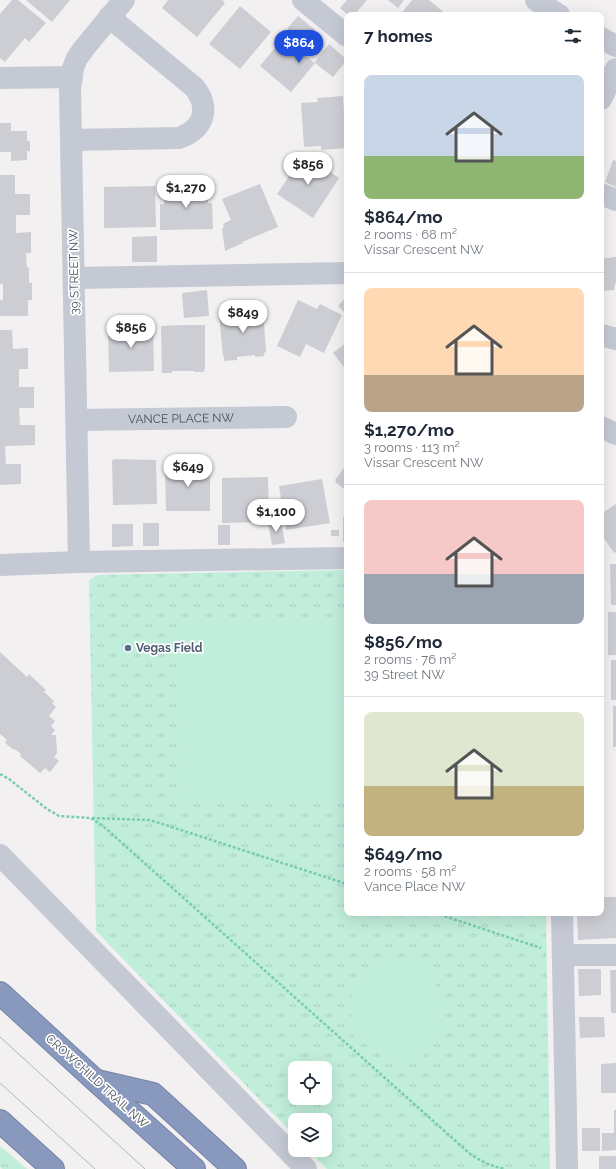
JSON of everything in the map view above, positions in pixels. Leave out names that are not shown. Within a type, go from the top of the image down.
[{"type":"highway","name":"CROWCHILD TRAIL NW","points":[[0,993],[194,1169]]},
{"type":"highway","points":[[95,1080],[153,1094],[235,1169]]},
{"type":"highway","points":[[0,1121],[53,1169]]},
{"type":"street","name":"39 STREET NW","points":[[79,562],[71,140],[72,77],[77,58],[124,0]]},
{"type":"street","points":[[303,0],[344,34]]},
{"type":"street","points":[[536,0],[554,12]]},
{"type":"street","points":[[71,140],[179,138],[188,135],[195,130],[203,116],[204,108],[202,100],[194,87],[109,17]]},
{"type":"street","points":[[604,40],[616,46]]},
{"type":"street","points":[[604,93],[616,69]]},
{"type":"street","points":[[0,78],[72,77]]},
{"type":"street","points":[[604,195],[616,200]]},
{"type":"street","points":[[74,278],[344,273]]},
{"type":"street","points":[[604,336],[616,339]]},
{"type":"street","name":"VANCE PLACE NW","points":[[77,420],[286,417]]},
{"type":"street","points":[[604,428],[616,434]]},
{"type":"street","points":[[0,565],[79,562],[344,558]]},
{"type":"street","points":[[0,856],[306,1169]]},
{"type":"street","points":[[562,916],[567,1169]]},
{"type":"street","points":[[563,955],[616,955]]},
{"type":"path","points":[[0,774],[9,779],[58,816],[150,820],[344,883]]},
{"type":"path","points":[[91,818],[127,847],[469,1153],[487,1164],[505,1169]]},
{"type":"path","points":[[443,916],[563,955]]},
{"type":"green space","points":[[344,570],[344,916],[546,916],[550,1169],[327,1169],[315,1157],[332,1157],[332,1113],[288,1113],[288,1129],[96,931],[89,580],[98,575]]},
{"type":"green space","points":[[344,620],[344,798],[178,800],[176,622]]},
{"type":"green space","points":[[389,961],[410,961],[426,970],[439,990],[445,1027],[417,1064],[393,1065],[352,1034],[352,991],[369,968]]},
{"type":"green space","points":[[0,1146],[27,1169],[2,1169],[0,1167]]},
{"type":"building","points":[[12,0],[18,0],[46,23],[29,42],[25,38],[5,62],[0,58],[0,14]]},
{"type":"building","points":[[26,0],[70,0],[52,22]]},
{"type":"building","points":[[168,0],[222,0],[225,3],[197,37],[162,8]]},
{"type":"building","points":[[347,0],[367,0],[357,12],[345,12],[340,8]]},
{"type":"building","points":[[388,0],[404,0],[398,8]]},
{"type":"building","points":[[412,0],[429,0],[443,12],[402,12]]},
{"type":"building","points":[[240,6],[271,32],[240,69],[209,44]]},
{"type":"building","points":[[298,16],[315,30],[303,43],[287,29]]},
{"type":"building","points":[[284,37],[314,63],[329,44],[344,57],[344,64],[333,77],[315,63],[291,92],[260,66]]},
{"type":"building","points":[[343,96],[344,148],[321,150],[321,146],[304,147],[301,103],[318,102],[317,98]]},
{"type":"building","points":[[0,123],[11,123],[11,131],[27,131],[27,141],[30,141],[30,151],[27,151],[27,160],[11,161],[11,152],[0,152]]},
{"type":"building","points":[[304,154],[339,178],[313,218],[277,194]]},
{"type":"building","points":[[613,160],[616,161],[616,187],[605,182]]},
{"type":"building","points":[[0,175],[15,175],[15,194],[30,194],[30,215],[16,215],[16,233],[31,232],[31,253],[26,253],[27,268],[29,267],[29,283],[32,283],[32,300],[28,300],[28,316],[0,316],[0,300],[3,300],[3,284],[0,284]]},
{"type":"building","points":[[260,184],[278,227],[225,251],[222,228],[224,227],[223,224],[231,220],[222,199]]},
{"type":"building","points":[[155,186],[156,227],[104,228],[104,187]]},
{"type":"building","points":[[208,187],[208,203],[212,203],[213,229],[160,230],[160,204],[164,204],[164,188]]},
{"type":"building","points":[[157,236],[157,262],[132,262],[132,237]]},
{"type":"building","points":[[616,257],[616,283],[614,290],[604,291],[604,258]]},
{"type":"building","points":[[207,290],[209,316],[184,318],[182,293]]},
{"type":"building","points":[[344,299],[344,312],[338,306]]},
{"type":"building","points":[[298,300],[317,309],[320,304],[342,315],[324,353],[306,344],[300,357],[277,346]]},
{"type":"building","points":[[263,309],[266,352],[264,353],[264,356],[255,357],[255,355],[237,357],[237,360],[224,361],[219,313]]},
{"type":"building","points":[[205,325],[204,372],[172,371],[172,373],[162,373],[161,326]]},
{"type":"building","points":[[153,326],[154,371],[109,372],[108,327]]},
{"type":"building","points":[[0,330],[12,330],[13,349],[28,348],[28,369],[19,369],[19,387],[34,387],[34,408],[19,408],[20,425],[35,425],[35,445],[5,446],[6,464],[21,464],[21,484],[0,485]]},
{"type":"building","points":[[344,344],[344,367],[333,353]]},
{"type":"building","points":[[112,460],[156,460],[157,504],[113,505]]},
{"type":"building","points":[[165,466],[210,466],[210,511],[166,511]]},
{"type":"building","points":[[344,468],[344,489],[335,482]]},
{"type":"building","points":[[268,477],[269,522],[222,523],[222,478]]},
{"type":"building","points":[[322,479],[330,523],[286,530],[279,486]]},
{"type":"building","points":[[616,504],[616,552],[614,553],[604,538],[604,512]]},
{"type":"building","points":[[343,517],[344,517],[344,542]]},
{"type":"building","points":[[281,521],[285,543],[272,545],[268,523]]},
{"type":"building","points":[[143,523],[159,523],[159,546],[143,546]]},
{"type":"building","points":[[112,524],[133,524],[133,546],[112,547]]},
{"type":"building","points":[[218,525],[230,525],[230,545],[218,545]]},
{"type":"building","points":[[331,530],[339,530],[339,536],[331,536]]},
{"type":"building","points":[[610,564],[616,564],[616,605],[611,605]]},
{"type":"building","points":[[608,612],[616,612],[616,655],[608,655]]},
{"type":"building","points":[[0,652],[27,677],[29,674],[46,690],[44,692],[54,701],[52,703],[56,707],[49,716],[55,721],[51,726],[55,730],[51,735],[56,735],[57,753],[54,757],[59,761],[50,772],[45,768],[40,773],[20,756],[21,754],[5,743],[7,740],[0,734]]},
{"type":"building","points":[[611,660],[616,660],[616,700],[611,700]]},
{"type":"building","points":[[613,706],[616,706],[616,747],[613,747]]},
{"type":"building","points":[[604,897],[616,897],[616,938],[578,940],[577,916],[604,916]]},
{"type":"building","points":[[578,969],[601,969],[601,995],[579,996]]},
{"type":"building","points":[[610,970],[616,970],[616,1013],[611,1013]]},
{"type":"building","points":[[579,1017],[604,1017],[605,1037],[580,1038]]},
{"type":"building","points":[[616,1063],[616,1093],[601,1093],[601,1064]]},
{"type":"building","points":[[614,1110],[616,1110],[616,1150],[602,1151],[602,1133],[614,1133]]},
{"type":"building","points":[[582,1128],[600,1128],[600,1151],[582,1151]]},
{"type":"building","points":[[599,1156],[616,1156],[616,1169],[599,1169]]},
{"type":"tram line","points":[[0,1037],[145,1169]]},
{"type":"tram line","points":[[0,1083],[95,1169]]},
{"type":"place","name":"Vegas Field","points":[[128,648]]}]
